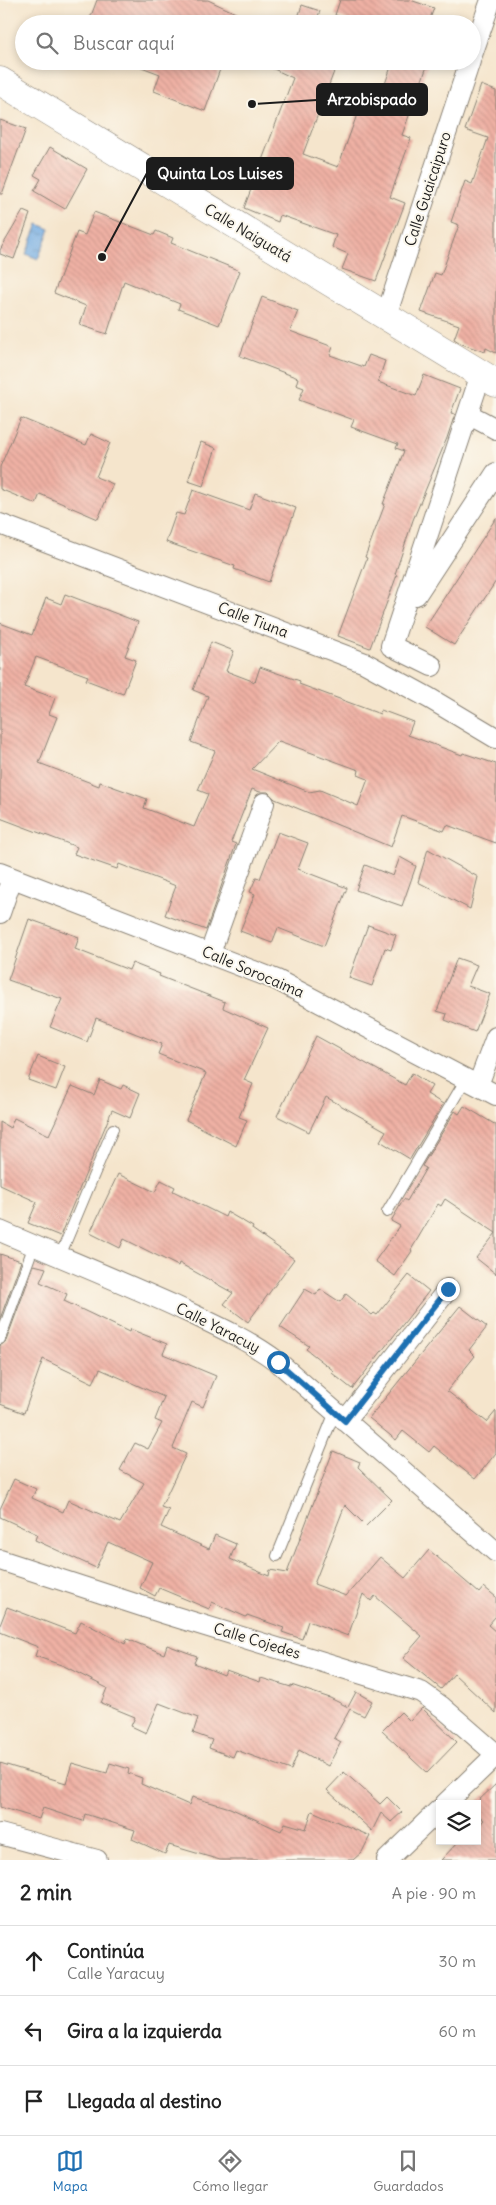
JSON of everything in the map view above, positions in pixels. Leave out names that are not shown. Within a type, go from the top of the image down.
[{"type":"street","points":[[481,28],[490,0]]},
{"type":"street","name":"Calle Guaicaipuro","points":[[386,316],[467,70]]},
{"type":"street","name":"Calle Naiguatá","points":[[0,81],[489,378]]},
{"type":"street","points":[[432,666],[391,646],[468,414],[489,378]]},
{"type":"street","points":[[468,414],[496,429]]},
{"type":"street","points":[[400,618],[496,473]]},
{"type":"street","name":"Calle Tiuna","points":[[0,524],[365,663],[430,698],[496,738]]},
{"type":"street","points":[[210,953],[264,803]]},
{"type":"street","points":[[0,913],[6,876]]},
{"type":"street","name":"Calle Sorocaima","points":[[6,876],[250,968],[309,996],[496,1095]]},
{"type":"street","points":[[472,1082],[496,1037]]},
{"type":"street","name":"Calle Yaracuy","points":[[0,1231],[242,1338],[278,1362],[496,1552]]},
{"type":"street","points":[[340,1416],[448,1289]]},
{"type":"street","name":"Calle Cojedes","points":[[0,1560],[163,1613],[421,1692],[442,1706],[496,1754]]},
{"type":"street","points":[[450,1800],[496,1754]]},
{"type":"street","points":[[387,1860],[436,1813]]},
{"type":"street","points":[[0,1834],[97,1860]]},
{"type":"lane","points":[[388,1212],[472,1082]]},
{"type":"lane","points":[[60,1256],[113,1129]]},
{"type":"lane","points":[[0,1339],[34,1245]]},
{"type":"lane","points":[[277,1556],[340,1416]]},
{"type":"water","points":[[38,224],[50,229],[38,259],[26,254]]},
{"type":"building","points":[[97,0],[208,0],[240,15],[91,15]]},
{"type":"building","points":[[340,0],[410,0],[434,8],[431,15],[335,15]]},
{"type":"building","points":[[302,5],[320,11],[318,15],[299,15]]},
{"type":"building","points":[[149,70],[220,70],[205,111],[154,91],[160,74]]},
{"type":"building","points":[[276,70],[335,70],[303,154],[338,167],[363,98],[378,104],[390,70],[426,70],[402,135],[411,138],[390,197],[405,203],[376,281],[342,269],[348,254],[332,247],[336,235],[280,215],[278,222],[244,208],[293,78]]},
{"type":"building","points":[[481,85],[496,91],[496,353],[486,348],[485,352],[462,344],[454,339],[459,325],[421,312],[435,273],[441,275],[459,225],[451,222],[465,181],[472,184],[488,138],[465,130]]},
{"type":"building","points":[[0,120],[26,129],[2,194],[0,194]]},
{"type":"building","points":[[50,147],[87,169],[65,209],[34,191],[41,179],[34,175]]},
{"type":"building","points":[[23,211],[30,214],[14,259],[0,254],[0,250]]},
{"type":"building","points":[[94,212],[154,235],[156,231],[173,238],[171,243],[240,271],[219,325],[178,309],[180,304],[124,281],[107,334],[80,325],[86,306],[54,293],[77,232],[85,235]]},
{"type":"building","points":[[262,297],[298,311],[290,331],[333,347],[330,355],[364,367],[369,355],[385,361],[378,382],[416,396],[424,375],[460,389],[451,413],[455,414],[447,438],[413,520],[395,574],[397,575],[370,648],[338,636],[367,558],[365,557],[385,504],[383,504],[404,451],[396,448],[398,444],[351,427],[354,420],[299,400],[304,388],[296,385],[298,378],[240,356]]},
{"type":"building","points":[[21,418],[86,445],[91,434],[110,443],[96,477],[113,484],[98,519],[40,494],[36,504],[0,489],[0,467]]},
{"type":"building","points":[[201,442],[216,448],[203,486],[188,481]]},
{"type":"building","points":[[193,490],[249,510],[255,493],[296,508],[269,582],[234,569],[235,566],[166,542],[176,513],[184,515]]},
{"type":"building","points":[[496,518],[496,581],[454,645],[425,627]]},
{"type":"building","points":[[65,594],[138,622],[125,656],[136,660],[123,694],[86,680],[88,676],[36,657],[24,687],[55,698],[49,714],[57,717],[39,763],[99,786],[100,782],[147,799],[144,808],[194,827],[208,794],[198,790],[215,751],[191,742],[208,696],[193,690],[211,642],[234,651],[226,671],[255,682],[260,667],[300,681],[299,684],[380,714],[381,710],[413,722],[408,735],[462,755],[463,753],[496,764],[496,843],[447,825],[444,831],[402,816],[391,847],[275,799],[268,792],[252,789],[231,842],[236,844],[206,930],[165,915],[176,886],[119,864],[117,869],[74,854],[77,847],[0,818],[0,623],[32,635],[46,598],[61,604]],"holes":[[[279,741],[359,770],[358,775],[368,779],[358,806],[320,790],[309,792],[252,769]]]},
{"type":"building","points":[[278,832],[308,843],[298,869],[347,888],[324,946],[278,928],[272,943],[240,931],[255,894],[250,892],[256,878],[260,879]]},
{"type":"building","points":[[428,849],[478,877],[470,909],[418,882]]},
{"type":"building","points":[[400,857],[416,866],[402,906],[356,890],[365,865],[393,876]]},
{"type":"building","points":[[29,919],[79,937],[75,949],[129,970],[132,963],[160,974],[159,976],[225,1002],[223,1008],[268,1028],[244,1080],[253,1084],[239,1117],[247,1120],[236,1146],[186,1120],[206,1073],[158,1054],[162,1044],[96,1018],[87,1042],[50,1027],[62,999],[8,980]]},
{"type":"building","points":[[368,925],[396,935],[391,950],[385,948],[372,986],[349,978]]},
{"type":"building","points":[[457,958],[477,965],[468,986],[490,994],[475,1032],[445,1020],[447,1014],[437,1011]]},
{"type":"building","points":[[316,1036],[405,1085],[412,1073],[432,1086],[427,1094],[443,1104],[410,1159],[380,1141],[386,1131],[326,1097],[309,1132],[277,1116]]},
{"type":"building","points":[[38,1056],[65,1067],[56,1090],[28,1080]]},
{"type":"building","points":[[100,1080],[121,1089],[123,1085],[140,1093],[130,1118],[112,1110],[60,1236],[28,1223],[37,1202],[0,1185],[0,1122],[10,1128],[14,1118],[49,1135],[72,1086],[94,1095]]},
{"type":"building","points":[[464,1106],[496,1125],[496,1233],[445,1199],[441,1206],[438,1204],[412,1251],[395,1276],[375,1261],[400,1226],[391,1221],[404,1199],[407,1201],[426,1168],[422,1166],[455,1111],[459,1114]]},
{"type":"building","points":[[118,1174],[155,1192],[161,1180],[175,1187],[173,1191],[225,1217],[227,1212],[253,1227],[252,1229],[294,1259],[248,1322],[224,1304],[233,1293],[179,1263],[178,1266],[124,1239],[120,1248],[90,1233]]},
{"type":"building","points":[[496,1233],[496,1274],[476,1258]]},
{"type":"building","points":[[0,1254],[21,1261],[0,1319]]},
{"type":"building","points":[[34,1265],[46,1268],[40,1282],[67,1294],[64,1301],[129,1332],[130,1329],[167,1344],[163,1354],[216,1376],[203,1407],[192,1402],[173,1448],[186,1454],[161,1507],[169,1510],[161,1527],[209,1549],[215,1535],[236,1544],[230,1559],[269,1576],[270,1570],[287,1573],[333,1451],[360,1462],[358,1467],[392,1500],[366,1526],[345,1505],[314,1584],[346,1596],[380,1557],[405,1578],[429,1550],[479,1593],[484,1587],[496,1597],[496,1616],[488,1625],[496,1632],[496,1713],[454,1674],[441,1689],[403,1658],[422,1636],[375,1596],[371,1601],[363,1594],[348,1636],[308,1621],[302,1639],[282,1632],[284,1628],[247,1615],[246,1617],[212,1602],[209,1609],[159,1588],[155,1596],[140,1588],[152,1562],[108,1542],[96,1568],[35,1540],[37,1534],[0,1517],[0,1509],[14,1479],[36,1489],[32,1498],[63,1512],[68,1500],[120,1523],[144,1483],[120,1470],[135,1443],[148,1449],[162,1423],[155,1420],[164,1397],[100,1369],[93,1383],[43,1359],[24,1413],[0,1404],[0,1346],[6,1341]]},
{"type":"building","points":[[409,1275],[429,1291],[352,1389],[332,1373],[334,1371],[306,1349],[309,1346],[280,1327],[305,1289],[316,1295],[320,1289],[340,1302],[346,1294],[372,1315],[374,1313],[377,1315]]},
{"type":"building","points":[[460,1306],[487,1327],[469,1350],[475,1356],[447,1391],[487,1422],[496,1411],[496,1453],[475,1479],[434,1446],[429,1452],[403,1431],[396,1440],[369,1418]]},
{"type":"building","points":[[7,1607],[75,1633],[81,1621],[125,1644],[127,1639],[164,1654],[167,1645],[197,1656],[194,1663],[224,1675],[226,1670],[260,1682],[261,1678],[291,1687],[291,1685],[330,1698],[348,1707],[356,1692],[372,1701],[364,1716],[350,1709],[334,1738],[341,1742],[328,1766],[299,1750],[291,1770],[236,1750],[233,1757],[209,1748],[212,1740],[193,1733],[198,1718],[159,1703],[146,1733],[131,1726],[135,1717],[101,1703],[107,1688],[64,1666],[35,1656],[38,1647],[0,1632],[0,1625]]},
{"type":"building","points":[[422,1708],[457,1742],[427,1773],[382,1731],[401,1712],[410,1721]]},
{"type":"building","points":[[0,1763],[66,1783],[72,1763],[107,1773],[110,1763],[129,1769],[128,1773],[142,1778],[141,1784],[189,1805],[192,1797],[230,1808],[281,1831],[285,1823],[306,1829],[312,1811],[370,1836],[362,1852],[353,1860],[220,1860],[169,1845],[165,1854],[132,1839],[135,1830],[85,1814],[83,1821],[43,1808],[39,1819],[0,1807]]},
{"type":"building","points":[[344,1772],[380,1804],[387,1797],[402,1812],[391,1822],[381,1813],[372,1831],[327,1790]]},
{"type":"building","points":[[496,1784],[496,1860],[441,1860],[455,1845],[481,1845],[481,1823],[484,1820],[481,1817],[481,1800],[479,1800]]},
{"type":"place","name":"Arzobispado","points":[[252,104]]},
{"type":"place","name":"Quinta Los Luises","points":[[102,257]]},
{"type":"route","points":[[278,1362],[345,1421],[448,1289]]}]
